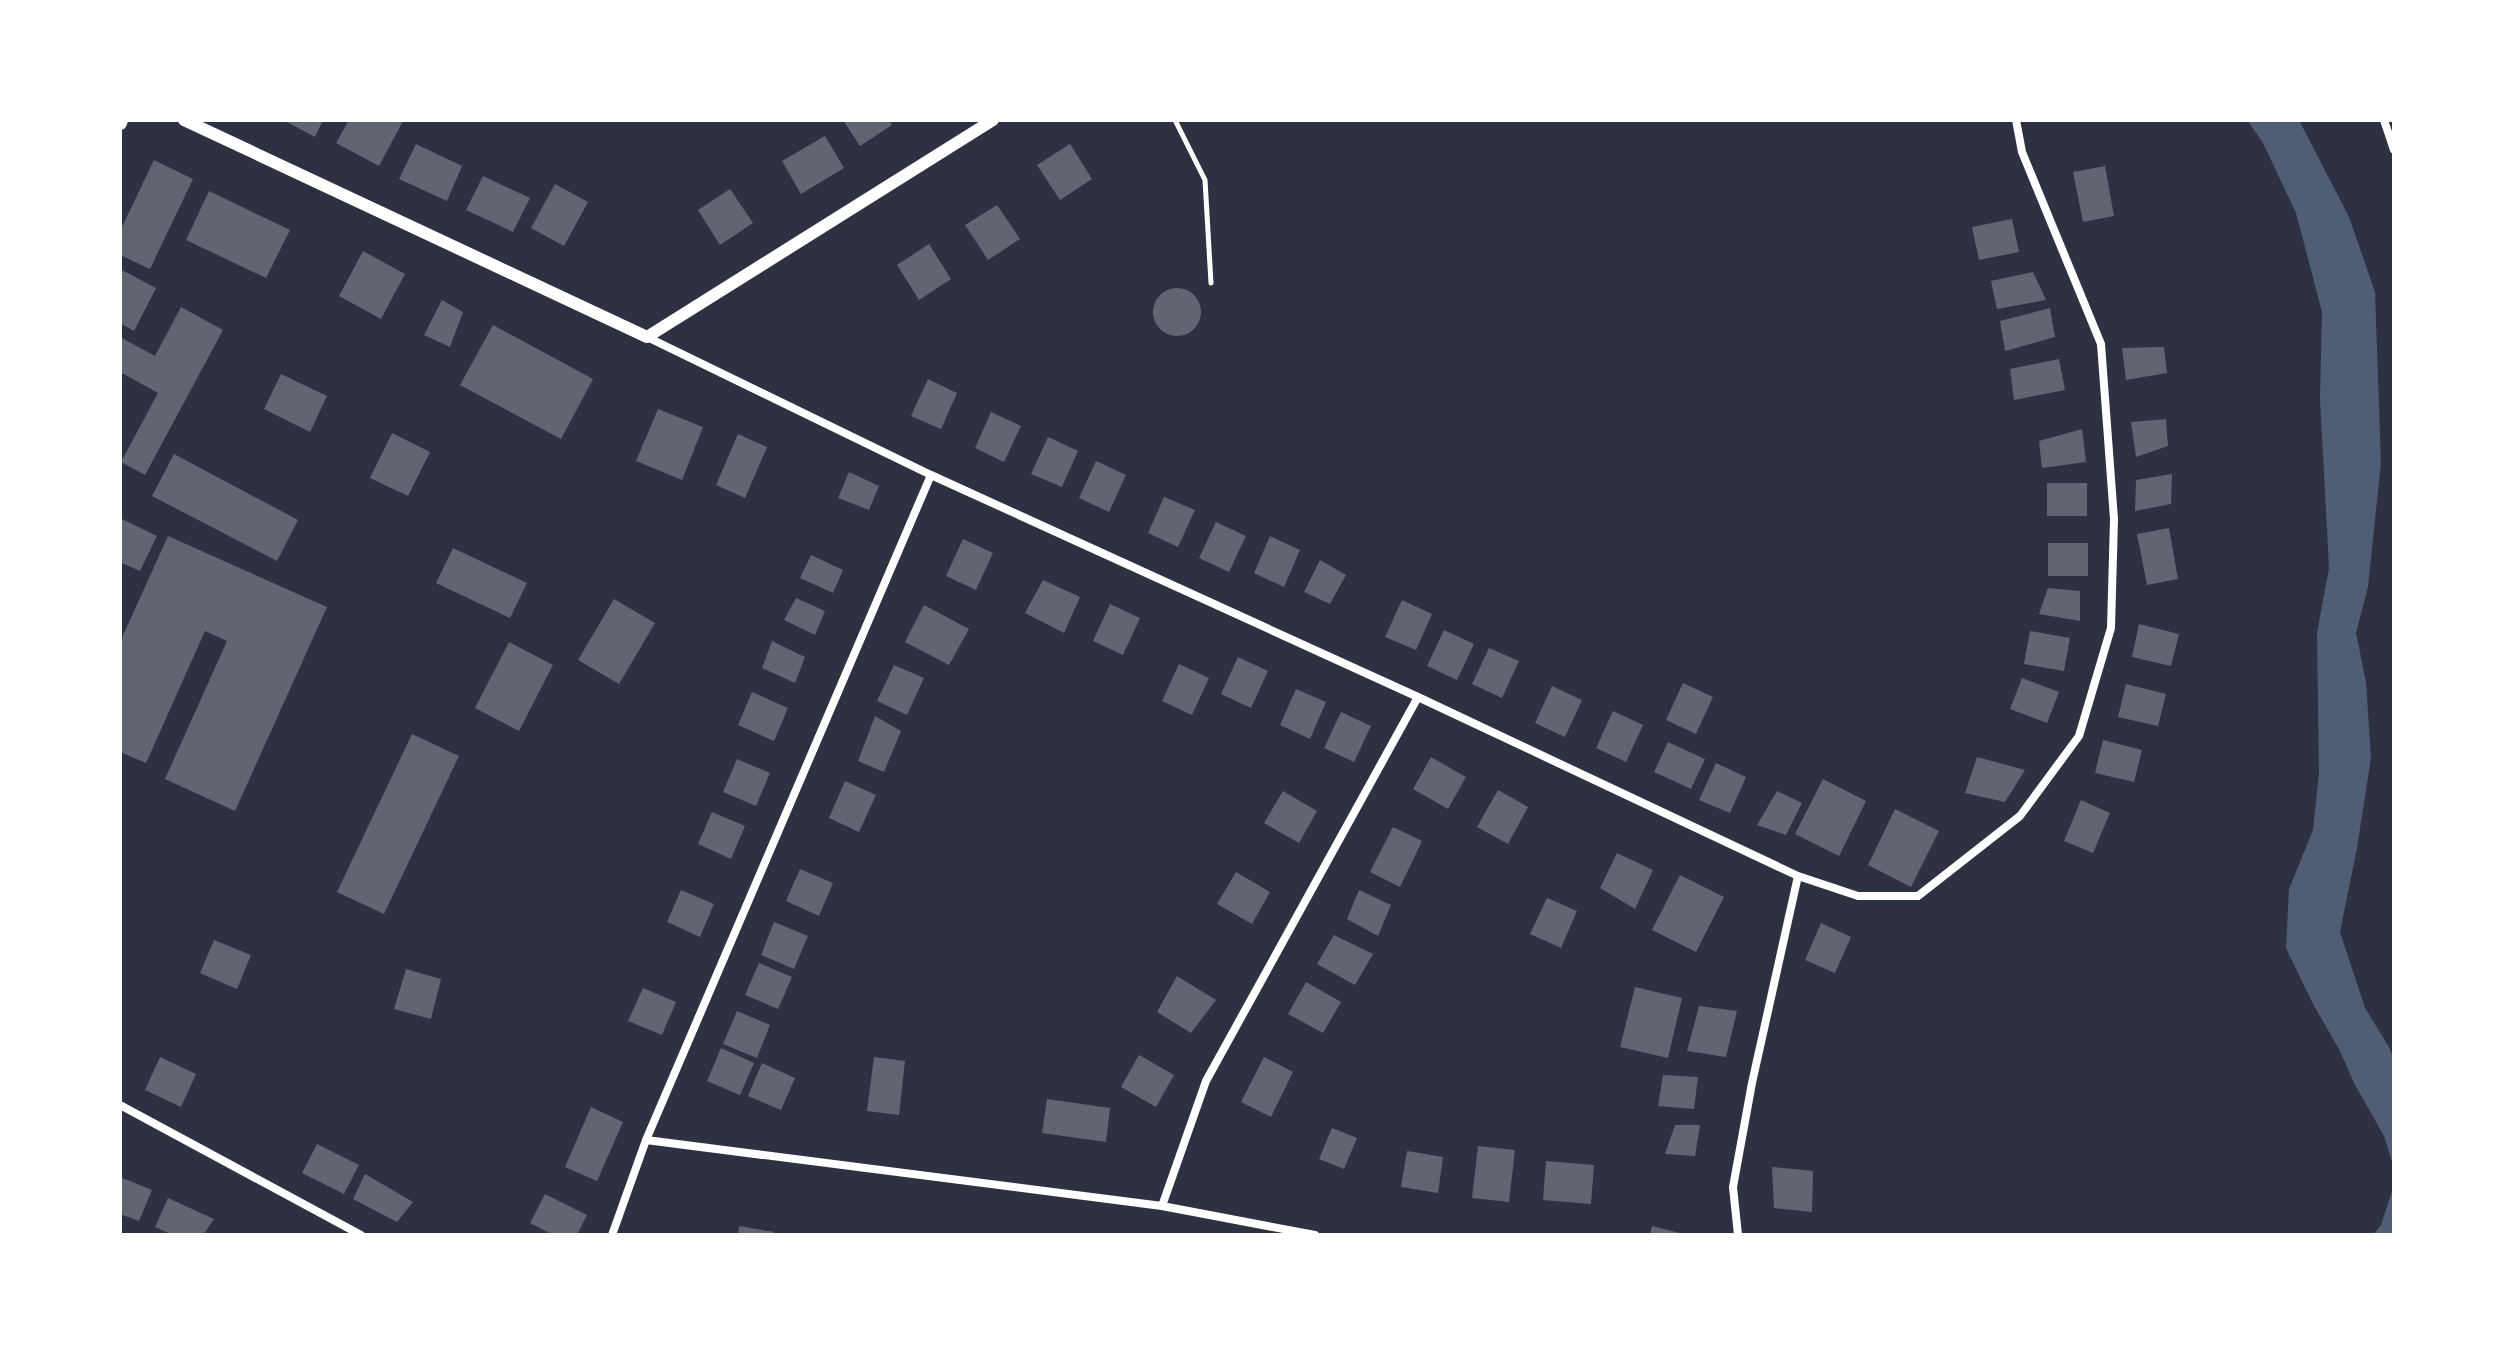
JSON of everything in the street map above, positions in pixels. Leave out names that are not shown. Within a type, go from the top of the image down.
[{"type":"street","points":[[184,120],[647,337],[931,475],[1418,697],[1798,876],[1858,896],[1918,896],[2020,816],[2079,736],[2111,628],[2114,519],[2101,344],[2022,152],[2016,120]]},
{"type":"street","points":[[647,337],[993,120]]},
{"type":"street","points":[[2384,120],[2394,150]]},
{"type":"street","points":[[612,1235],[646,1140],[931,475]]},
{"type":"street","points":[[1162,1206],[1206,1081],[1418,697]]},
{"type":"street","points":[[1738,1235],[1733,1187],[1752,1083],[1798,876]]},
{"type":"street","points":[[120,1105],[361,1235]]},
{"type":"street","points":[[646,1140],[1162,1206],[1315,1235]]},
{"type":"lane","points":[[1175,120],[1205,180],[1211,283]]},
{"type":"water","points":[[2247,120],[2299,120],[2349,217],[2375,292],[2381,463],[2368,587],[2356,633],[2366,682],[2371,758],[2340,932],[2365,1008],[2394,1059],[2394,1168],[2384,1136],[2286,948],[2289,889],[2313,830],[2319,773],[2317,633],[2329,568],[2320,399],[2322,312],[2296,213],[2263,143]]},
{"type":"water","points":[[2394,1185],[2394,1235],[2373,1235],[2381,1225]]},
{"type":"building","points":[[283,120],[323,120],[315,137]]},
{"type":"building","points":[[349,120],[403,121],[379,166],[336,143]]},
{"type":"building","points":[[843,120],[889,120],[892,125],[860,146]]},
{"type":"building","points":[[825,136],[844,168],[801,194],[782,161]]},
{"type":"building","points":[[416,144],[462,166],[447,201],[399,179]]},
{"type":"building","points":[[1070,144],[1092,179],[1060,200],[1037,165]]},
{"type":"building","points":[[154,160],[193,179],[150,269],[120,255],[120,231]]},
{"type":"building","points":[[2105,166],[2114,216],[2083,222],[2073,172]]},
{"type":"building","points":[[483,176],[530,198],[513,232],[466,210]]},
{"type":"building","points":[[555,184],[588,202],[564,246],[531,228]]},
{"type":"building","points":[[730,189],[753,223],[720,245],[698,210]]},
{"type":"building","points":[[209,191],[290,230],[266,278],[186,240]]},
{"type":"building","points":[[997,205],[1020,239],[988,260],[965,225]]},
{"type":"building","points":[[2012,219],[2019,252],[1979,260],[1972,227]]},
{"type":"building","points":[[929,244],[951,279],[919,300],[897,265]]},
{"type":"building","points":[[363,251],[405,274],[381,319],[339,296]]},
{"type":"building","points":[[120,269],[156,288],[134,331],[120,323]]},
{"type":"building","points":[[2033,272],[2046,300],[1997,309],[1991,281]]},
{"type":"building","points":[[1177,288],[1194,295],[1201,312],[1194,329],[1177,336],[1160,329],[1153,312],[1160,295]]},
{"type":"building","points":[[442,300],[463,312],[450,347],[424,335]]},
{"type":"building","points":[[181,307],[223,330],[145,475],[121,462],[158,393],[120,372],[120,337],[155,356]]},
{"type":"building","points":[[2050,308],[2055,337],[2005,351],[2000,321]]},
{"type":"building","points":[[493,325],[593,379],[561,439],[460,385]]},
{"type":"building","points":[[2164,347],[2167,373],[2126,380],[2122,348]]},
{"type":"building","points":[[2059,359],[2065,390],[2014,400],[2010,369]]},
{"type":"building","points":[[281,374],[327,396],[310,432],[264,409]]},
{"type":"building","points":[[928,379],[957,393],[941,429],[911,416]]},
{"type":"building","points":[[658,409],[703,427],[682,480],[636,461]]},
{"type":"building","points":[[991,412],[1021,426],[1004,462],[975,448]]},
{"type":"building","points":[[2166,419],[2168,446],[2136,457],[2131,422]]},
{"type":"building","points":[[2082,429],[2086,462],[2042,468],[2039,441]]},
{"type":"building","points":[[392,433],[430,452],[408,496],[370,478]]},
{"type":"building","points":[[738,434],[767,447],[745,498],[716,485]]},
{"type":"building","points":[[1048,437],[1078,451],[1062,487],[1031,474]]},
{"type":"building","points":[[174,454],[298,520],[277,561],[152,496]]},
{"type":"building","points":[[1096,461],[1126,475],[1109,512],[1079,498]]},
{"type":"building","points":[[849,472],[879,486],[869,510],[838,498]]},
{"type":"building","points":[[2172,474],[2171,504],[2135,511],[2136,480]]},
{"type":"building","points":[[2047,483],[2087,483],[2087,516],[2047,516]]},
{"type":"building","points":[[1164,497],[1195,510],[1178,547],[1148,533]]},
{"type":"building","points":[[120,518],[157,536],[140,571],[120,562]]},
{"type":"building","points":[[1216,522],[1246,536],[1229,572],[1199,558]]},
{"type":"building","points":[[2169,528],[2178,579],[2147,585],[2137,534]]},
{"type":"building","points":[[168,536],[327,607],[235,811],[165,779],[227,641],[205,631],[146,763],[120,752],[120,642]]},
{"type":"building","points":[[1270,536],[1300,550],[1284,587],[1254,573]]},
{"type":"building","points":[[963,539],[993,553],[976,590],[946,576]]},
{"type":"building","points":[[2048,543],[2088,543],[2088,576],[2048,576]]},
{"type":"building","points":[[453,548],[527,583],[510,618],[436,583]]},
{"type":"building","points":[[811,555],[843,570],[833,593],[800,578]]},
{"type":"building","points":[[1320,560],[1346,575],[1330,604],[1304,592]]},
{"type":"building","points":[[1043,580],[1080,597],[1064,633],[1025,613]]},
{"type":"building","points":[[2048,588],[2080,591],[2080,621],[2039,614]]},
{"type":"building","points":[[796,598],[825,611],[815,635],[784,620]]},
{"type":"building","points":[[614,599],[655,623],[619,684],[578,660]]},
{"type":"building","points":[[1402,600],[1432,614],[1416,650],[1385,637]]},
{"type":"building","points":[[1110,604],[1140,618],[1123,655],[1093,641]]},
{"type":"building","points":[[924,605],[969,629],[949,665],[905,642]]},
{"type":"building","points":[[2139,624],[2179,634],[2171,666],[2132,657]]},
{"type":"building","points":[[1444,630],[1474,644],[1457,680],[1427,666]]},
{"type":"building","points":[[2030,631],[2070,638],[2064,671],[2024,664]]},
{"type":"building","points":[[772,641],[805,657],[795,683],[762,668]]},
{"type":"building","points":[[509,642],[553,665],[519,731],[475,708]]},
{"type":"building","points":[[1489,648],[1519,661],[1502,698],[1472,684]]},
{"type":"building","points":[[1238,657],[1268,671],[1251,708],[1221,694]]},
{"type":"building","points":[[1179,664],[1209,678],[1192,715],[1162,701]]},
{"type":"building","points":[[894,665],[924,678],[907,715],[877,701]]},
{"type":"building","points":[[2022,678],[2059,692],[2047,723],[2010,709]]},
{"type":"building","points":[[1683,683],[1713,697],[1696,734],[1666,720]]},
{"type":"building","points":[[2126,684],[2166,694],[2158,726],[2118,717]]},
{"type":"building","points":[[1552,686],[1582,700],[1565,737],[1535,723]]},
{"type":"building","points":[[1296,689],[1326,702],[1310,739],[1280,725]]},
{"type":"building","points":[[752,692],[788,708],[774,741],[738,725]]},
{"type":"building","points":[[1613,711],[1643,725],[1626,762],[1596,748]]},
{"type":"building","points":[[1341,712],[1371,726],[1354,762],[1324,748]]},
{"type":"building","points":[[875,716],[901,731],[884,772],[858,761]]},
{"type":"building","points":[[412,734],[459,756],[384,914],[337,892]]},
{"type":"building","points":[[2103,740],[2142,750],[2134,782],[2095,773]]},
{"type":"building","points":[[1668,742],[1705,759],[1691,789],[1654,772]]},
{"type":"building","points":[[1431,757],[1466,777],[1448,809],[1413,789]]},
{"type":"building","points":[[1977,757],[2025,770],[2005,802],[1965,793]]},
{"type":"building","points":[[737,759],[770,773],[756,806],[723,792]]},
{"type":"building","points":[[1716,763],[1746,777],[1730,813],[1699,800]]},
{"type":"building","points":[[1823,779],[1866,801],[1839,856],[1795,834]]},
{"type":"building","points":[[845,781],[876,795],[859,832],[829,818]]},
{"type":"building","points":[[1498,790],[1528,807],[1508,844],[1477,827]]},
{"type":"building","points":[[1283,791],[1317,811],[1299,843],[1264,823]]},
{"type":"building","points":[[1777,791],[1802,803],[1786,835],[1757,825]]},
{"type":"building","points":[[2081,800],[2110,813],[2093,853],[2064,841]]},
{"type":"building","points":[[1895,809],[1939,831],[1911,887],[1868,865]]},
{"type":"building","points":[[712,812],[745,826],[731,859],[698,844]]},
{"type":"building","points":[[1393,827],[1422,841],[1400,887],[1370,872]]},
{"type":"building","points":[[1617,853],[1653,870],[1635,909],[1600,888]]},
{"type":"building","points":[[800,869],[833,883],[819,916],[786,901]]},
{"type":"building","points":[[1236,872],[1270,892],[1252,924],[1217,904]]},
{"type":"building","points":[[1680,875],[1724,897],[1696,952],[1652,930]]},
{"type":"building","points":[[681,890],[714,904],[700,937],[667,922]]},
{"type":"building","points":[[1359,890],[1391,905],[1378,936],[1347,919]]},
{"type":"building","points":[[1547,898],[1577,911],[1561,948],[1530,934]]},
{"type":"building","points":[[774,922],[808,936],[794,969],[761,955]]},
{"type":"building","points":[[1821,923],[1851,937],[1835,973],[1805,960]]},
{"type":"building","points":[[1334,935],[1373,954],[1355,985],[1317,964]]},
{"type":"building","points":[[214,940],[251,955],[237,989],[200,973]]},
{"type":"building","points":[[759,963],[792,977],[778,1009],[745,995]]},
{"type":"building","points":[[406,969],[441,979],[431,1019],[394,1009]]},
{"type":"building","points":[[1177,976],[1216,1000],[1191,1033],[1157,1012]]},
{"type":"building","points":[[1306,982],[1341,1002],[1323,1033],[1288,1014]]},
{"type":"building","points":[[1635,987],[1682,998],[1668,1058],[1620,1047]]},
{"type":"building","points":[[643,988],[676,1002],[662,1035],[628,1021]]},
{"type":"building","points":[[1699,1006],[1737,1011],[1726,1057],[1687,1051]]},
{"type":"building","points":[[737,1011],[770,1025],[757,1058],[723,1044]]},
{"type":"building","points":[[721,1048],[754,1063],[740,1095],[707,1081]]},
{"type":"building","points":[[1139,1055],[1174,1075],[1156,1107],[1121,1087]]},
{"type":"building","points":[[160,1057],[196,1074],[181,1107],[145,1090]]},
{"type":"building","points":[[874,1057],[905,1061],[899,1115],[867,1111]]},
{"type":"building","points":[[1264,1057],[1293,1072],[1271,1117],[1241,1102]]},
{"type":"building","points":[[762,1063],[795,1078],[781,1110],[748,1096]]},
{"type":"building","points":[[1663,1075],[1698,1077],[1694,1109],[1658,1106]]},
{"type":"building","points":[[1047,1099],[1110,1108],[1106,1142],[1042,1133]]},
{"type":"building","points":[[591,1107],[623,1122],[597,1181],[565,1167]]},
{"type":"building","points":[[1675,1125],[1700,1125],[1695,1156],[1665,1154]]},
{"type":"building","points":[[1332,1128],[1357,1138],[1344,1169],[1319,1159]]},
{"type":"building","points":[[317,1144],[359,1165],[344,1194],[302,1173]]},
{"type":"building","points":[[1478,1146],[1515,1150],[1509,1202],[1472,1198]]},
{"type":"building","points":[[1407,1151],[1443,1157],[1438,1193],[1401,1187]]},
{"type":"building","points":[[1546,1161],[1594,1165],[1591,1204],[1543,1200]]},
{"type":"building","points":[[1772,1167],[1813,1171],[1812,1212],[1774,1208]]},
{"type":"building","points":[[365,1174],[413,1202],[397,1222],[353,1199]]},
{"type":"building","points":[[120,1177],[152,1190],[139,1221],[120,1214]]},
{"type":"building","points":[[545,1194],[587,1215],[577,1235],[553,1235],[530,1223]]},
{"type":"building","points":[[168,1198],[214,1219],[203,1235],[173,1235],[155,1227]]},
{"type":"building","points":[[739,1226],[774,1232],[774,1235],[738,1235]]},
{"type":"building","points":[[1652,1226],[1684,1234],[1684,1235],[1650,1235]]}]
